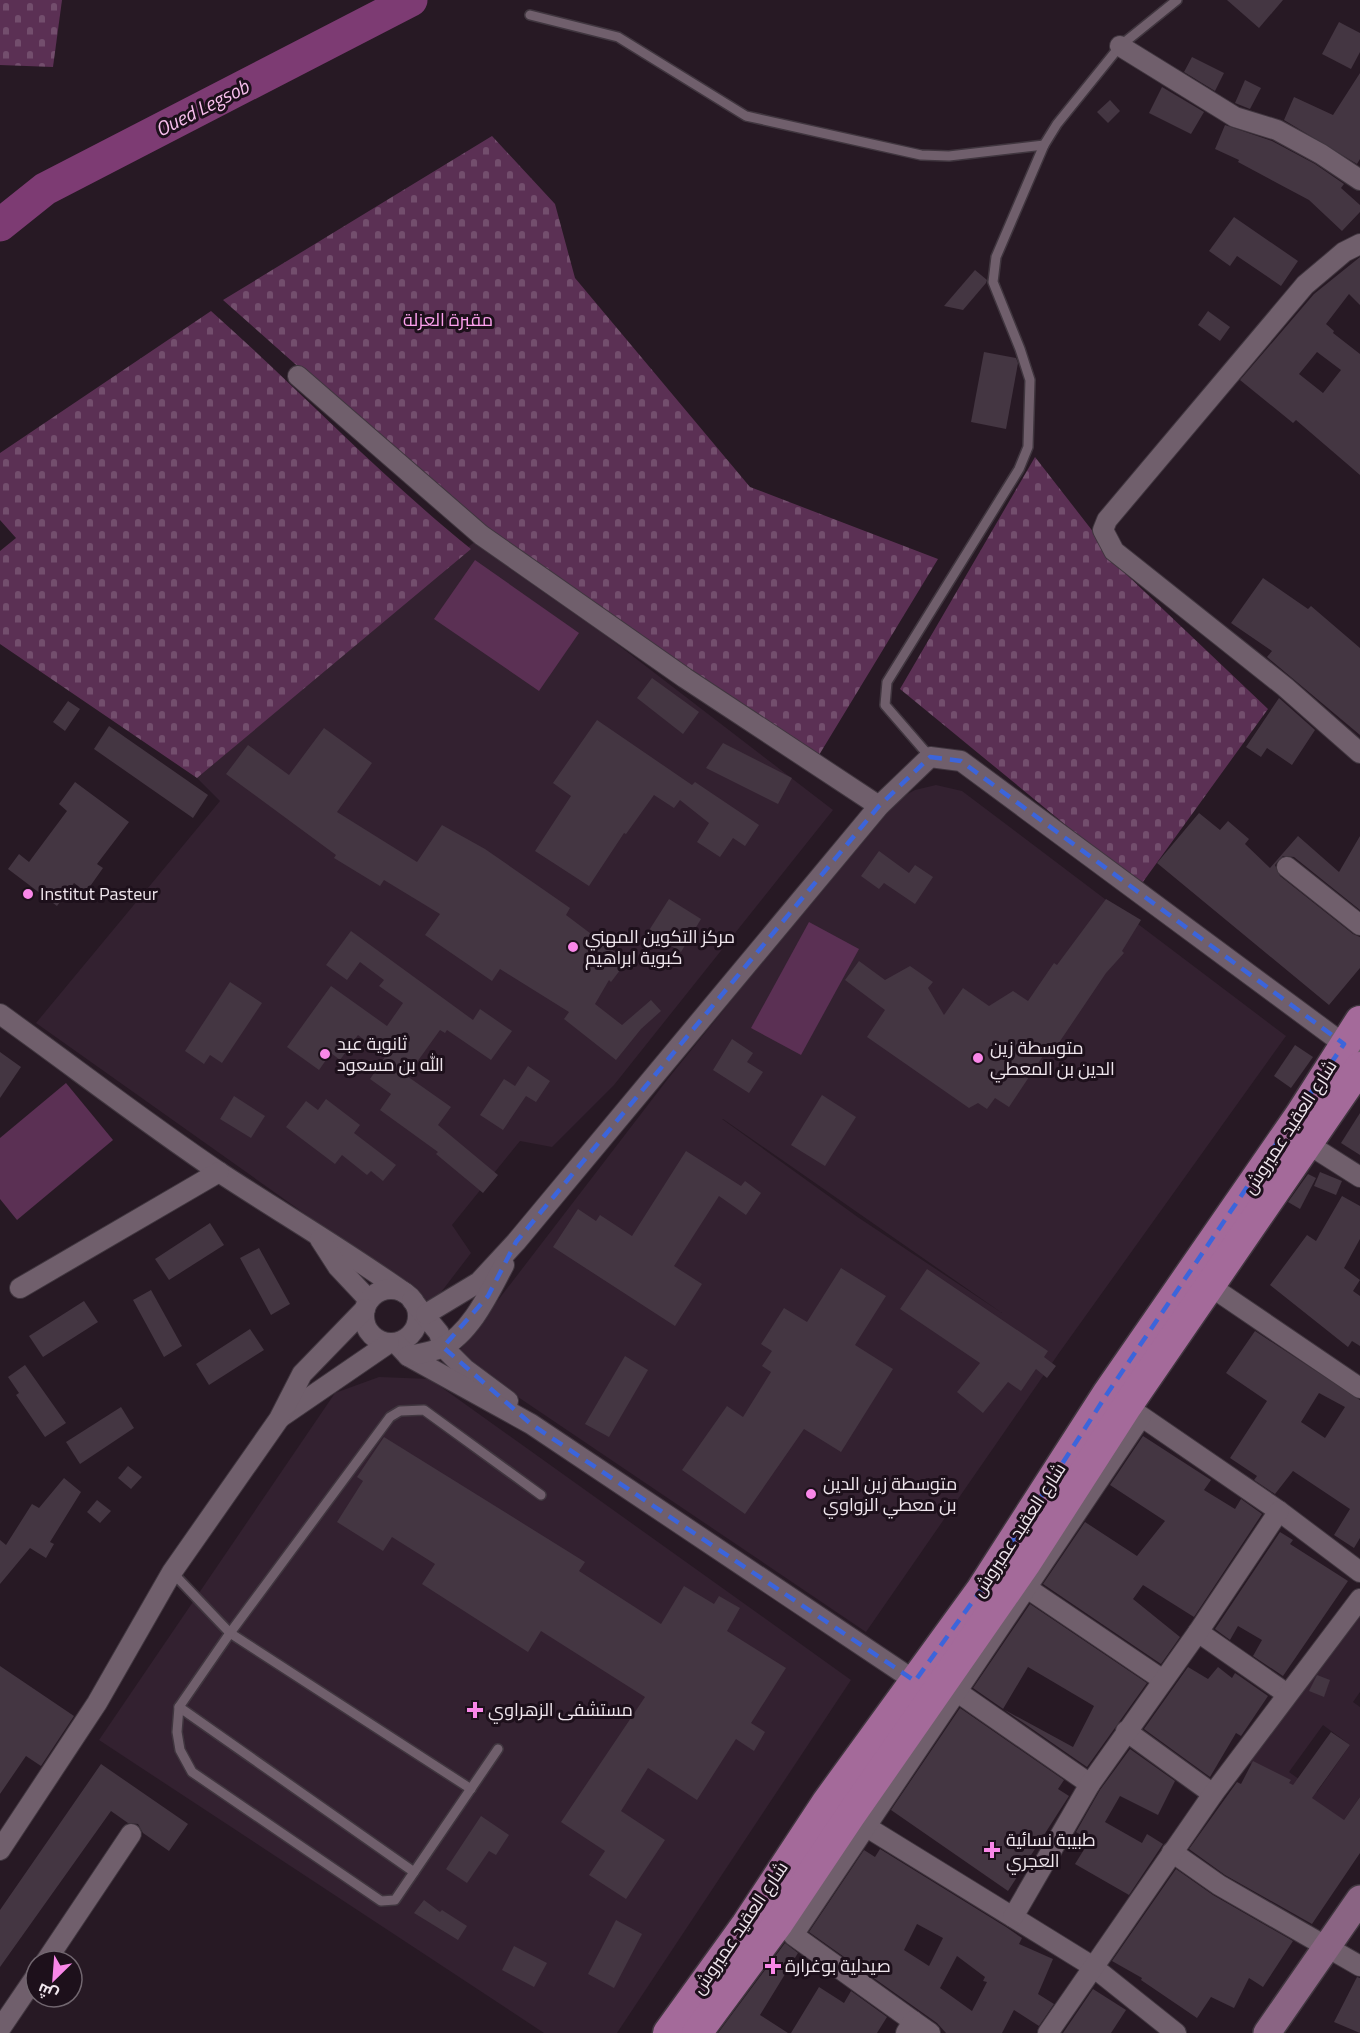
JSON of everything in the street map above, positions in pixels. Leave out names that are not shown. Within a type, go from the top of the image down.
[{"type":"main road","name":"شارع العقيد عميروش","points":[[1125,1405],[1308,1144],[1356,1047]]},
{"type":"main road","name":"شارع العقيد عميروش","points":[[697,2033],[786,1928],[848,1815],[1026,1563],[1125,1405],[1217,1237],[1356,1047]]},
{"type":"main road","name":"شارع العقيد عميروش","points":[[668,2033],[746,1925],[848,1815]]},
{"type":"street","points":[[1120,46],[1235,117],[1277,130],[1360,180]]},
{"type":"street","points":[[1360,244],[1344,252],[1305,285],[1204,409],[1107,520],[1103,530],[1114,552],[1276,680],[1360,753]]},
{"type":"street","points":[[298,376],[481,535],[685,678],[879,806]]},
{"type":"street","points":[[426,1314],[479,1282],[516,1242],[879,806],[930,757],[961,761],[1356,1047]]},
{"type":"street","points":[[1287,867],[1360,925]]},
{"type":"street","points":[[0,1014],[219,1172],[318,1237],[350,1254],[409,1296],[426,1314],[439,1333],[443,1347],[465,1369],[507,1400],[531,1424]]},
{"type":"street","points":[[1308,1144],[1360,1177]]},
{"type":"street","points":[[20,1288],[219,1172]]},
{"type":"street","points":[[318,1237],[367,1304]]},
{"type":"street","points":[[398,1347],[443,1347],[457,1336],[488,1296],[516,1242]]},
{"type":"street","points":[[1210,1286],[1360,1388]]},
{"type":"street","points":[[0,1850],[98,1703],[172,1572],[279,1419],[302,1374],[382,1291],[390,1289],[409,1296],[418,1317],[416,1326],[398,1347],[279,1419]]},
{"type":"street","points":[[367,1304],[364,1317],[369,1332],[375,1338],[398,1347],[531,1424],[1090,1784]]},
{"type":"street","points":[[937,1686],[1027,1588],[1125,1405],[1279,1511],[1360,1572]]},
{"type":"street","points":[[1013,1917],[1090,1784],[1198,1632],[1279,1511]]},
{"type":"street","points":[[1027,1588],[1162,1680]]},
{"type":"street","points":[[1048,2033],[1092,1966],[1213,1794],[1360,1599]]},
{"type":"street","points":[[1198,1632],[1287,1694]]},
{"type":"street","points":[[1126,1731],[1213,1794]]},
{"type":"street","points":[[848,1815],[1092,1966],[1176,2033]]},
{"type":"street","points":[[54,1949],[131,1834]]},
{"type":"street","points":[[1172,1852],[1220,1885],[1360,1966]]},
{"type":"street","points":[[1267,2033],[1360,1899]]},
{"type":"street","points":[[786,1928],[909,2027],[930,2033]]},
{"type":"street","points":[[0,2029],[24,1994]]},
{"type":"lane","points":[[930,757],[885,705],[887,682],[1019,470],[1028,447],[1030,380],[993,282],[996,257],[1044,145],[1057,124],[1120,46],[1177,0]]},
{"type":"lane","points":[[530,15],[618,37],[746,116],[921,155],[949,156],[1044,145]]},
{"type":"lane","points":[[498,1749],[395,1900],[381,1901],[192,1772],[180,1750],[177,1732],[179,1707],[230,1633],[390,1417],[400,1411],[424,1410],[541,1495]]},
{"type":"lane","points":[[172,1572],[230,1633],[471,1789]]},
{"type":"lane","points":[[179,1707],[414,1872]]},
{"type":"highlighted area","points":[[930,757],[947,757],[961,761],[1344,1044],[1107,1394],[981,1590],[915,1681],[531,1424],[443,1347],[488,1296],[516,1242],[879,806]]},
{"type":"shaded area","points":[[479,538],[833,810],[614,1085],[552,1147],[520,1141],[452,1225],[471,1253],[432,1304],[36,1023],[220,801],[197,778]]},
{"type":"shaded area","points":[[936,785],[962,791],[1286,1036],[1059,1353],[866,1632],[456,1355],[667,1080],[877,820],[896,800],[915,790]],"holes":[[[723,1119],[1002,1313],[859,1218]]]},
{"type":"shaded area","name":"مستشفى الزهراوي","points":[[379,1377],[430,1379],[851,1680],[617,2033],[544,2033],[99,1740],[335,1393]]},
{"type":"shaded area","points":[[1360,1610],[1360,1692],[1353,1702],[1360,1707],[1360,1797],[1344,1820],[1360,1831],[1360,1844],[1247,1761]],"holes":[[[1323,1725],[1350,1745],[1317,1792],[1289,1772]]]},
{"type":"green space","points":[[0,0],[62,0],[53,67],[0,65]]},
{"type":"green space","name":"مقبرة العزلة","points":[[492,136],[555,204],[575,278],[750,487],[938,559],[816,760],[493,534],[392,450],[223,300]]},
{"type":"green space","points":[[211,311],[404,492],[471,549],[197,778],[0,644],[0,551],[16,538],[0,520],[0,453]]},
{"type":"green space","points":[[1035,457],[1126,574],[1268,709],[1140,886],[900,689]]},
{"type":"green space","points":[[475,560],[579,633],[539,691],[434,619]]},
{"type":"green space","points":[[809,922],[859,949],[801,1055],[751,1028]]},
{"type":"green space","points":[[66,1083],[113,1140],[17,1220],[0,1199],[0,1138]]},
{"type":"building","points":[[1227,0],[1283,0],[1259,28]]},
{"type":"building","points":[[1339,22],[1360,33],[1360,52],[1351,69],[1322,54]]},
{"type":"building","points":[[1192,57],[1224,73],[1215,91],[1184,72]]},
{"type":"building","points":[[1360,73],[1360,159],[1357,164],[1284,120],[1294,97],[1333,115]]},
{"type":"building","points":[[1245,80],[1261,88],[1250,109],[1235,103]]},
{"type":"building","points":[[1162,87],[1204,112],[1191,134],[1149,113]]},
{"type":"building","points":[[1110,100],[1120,111],[1108,123],[1097,112]]},
{"type":"building","points":[[1225,125],[1272,141],[1315,164],[1344,184],[1341,188],[1360,205],[1360,212],[1342,231],[1309,200],[1215,149]]},
{"type":"building","points":[[1234,217],[1298,261],[1281,286],[1237,256],[1230,266],[1209,251]]},
{"type":"building","points":[[1360,257],[1360,305],[1349,294],[1326,324],[1334,331],[1333,333],[1360,354],[1360,475],[1296,420],[1293,423],[1240,380],[1314,294]],"holes":[[[1317,352],[1341,370],[1323,393],[1299,374]]]},
{"type":"building","points":[[975,270],[987,280],[963,310],[944,306]]},
{"type":"building","points":[[1208,311],[1230,327],[1220,341],[1198,325]]},
{"type":"building","points":[[984,352],[1016,358],[1018,363],[1006,429],[971,422]]},
{"type":"building","points":[[1263,578],[1308,609],[1311,606],[1360,648],[1360,735],[1267,657],[1272,651],[1231,623]]},
{"type":"building","points":[[652,678],[699,712],[683,734],[637,698]]},
{"type":"building","points":[[1279,698],[1315,730],[1292,765],[1267,748],[1261,757],[1246,747]]},
{"type":"building","points":[[68,701],[80,709],[65,731],[53,722]]},
{"type":"building","points":[[597,720],[692,785],[695,782],[759,825],[745,846],[733,838],[720,857],[697,842],[709,823],[680,800],[674,808],[654,795],[626,834],[624,833],[589,886],[535,851],[571,796],[553,783]]},
{"type":"building","points":[[109,726],[208,795],[193,818],[94,749]]},
{"type":"building","points":[[324,728],[372,763],[337,812],[417,862],[442,825],[485,849],[570,908],[566,915],[627,961],[611,982],[609,980],[595,1004],[622,1025],[651,1000],[661,1011],[641,1029],[616,1060],[564,1019],[569,1012],[500,969],[492,981],[425,935],[440,914],[384,880],[380,886],[334,858],[336,855],[226,774],[248,745],[289,775]]},
{"type":"building","points":[[723,743],[792,778],[778,804],[706,768]]},
{"type":"building","points":[[75,782],[129,822],[97,864],[103,868],[86,892],[74,883],[57,906],[8,869],[19,854],[29,862],[67,811],[59,804]]},
{"type":"building","points":[[1199,813],[1220,830],[1228,821],[1249,839],[1245,844],[1270,868],[1298,836],[1339,872],[1360,836],[1360,910],[1294,857],[1283,856],[1275,865],[1280,876],[1353,934],[1360,937],[1360,968],[1329,1005],[1157,863]]},
{"type":"building","points":[[879,851],[909,873],[915,865],[933,877],[915,904],[884,883],[879,889],[861,876]]},
{"type":"building","points":[[669,899],[701,919],[681,952],[648,932]]},
{"type":"building","points":[[1106,899],[1141,920],[1122,951],[1124,953],[1106,973],[1050,1056],[1045,1053],[1009,1107],[995,1098],[987,1109],[978,1103],[969,1108],[867,1037],[885,1010],[845,980],[859,961],[885,980],[910,966],[933,982],[928,988],[944,1015],[963,988],[989,1006],[1013,991],[1028,1001],[1054,963],[1057,965]]},
{"type":"building","points":[[351,931],[473,1020],[480,1009],[512,1031],[491,1060],[447,1030],[445,1033],[440,1030],[407,1076],[451,1107],[438,1125],[498,1175],[483,1193],[436,1154],[438,1152],[380,1110],[391,1094],[370,1079],[385,1057],[358,1035],[340,1060],[331,1053],[319,1070],[287,1047],[331,986],[387,1026],[403,1003],[379,986],[384,980],[360,962],[347,980],[326,965]]},
{"type":"building","points":[[230,982],[262,1003],[222,1063],[210,1055],[204,1064],[185,1051]]},
{"type":"building","points":[[732,1039],[753,1053],[747,1062],[763,1072],[749,1093],[713,1070]]},
{"type":"building","points":[[1295,1045],[1313,1057],[1291,1088],[1274,1076]]},
{"type":"building","points":[[0,1052],[21,1067],[0,1098]]},
{"type":"building","points":[[528,1066],[550,1081],[536,1102],[526,1096],[503,1130],[480,1115],[504,1079],[515,1086]]},
{"type":"building","points":[[822,1095],[856,1117],[825,1166],[791,1145]]},
{"type":"building","points":[[234,1096],[265,1116],[251,1138],[220,1119]]},
{"type":"building","points":[[326,1099],[360,1125],[354,1133],[396,1165],[383,1181],[371,1171],[367,1175],[342,1155],[335,1164],[286,1127],[306,1101],[318,1110]]},
{"type":"building","points":[[1360,1113],[1360,1155],[1341,1143]]},
{"type":"building","points":[[686,1151],[741,1186],[745,1181],[761,1193],[746,1215],[719,1196],[674,1266],[702,1284],[675,1326],[553,1247],[578,1209],[596,1221],[600,1215],[632,1236]]},
{"type":"building","points":[[1320,1172],[1342,1181],[1336,1195],[1314,1186]]},
{"type":"building","points":[[1308,1174],[1316,1178],[1300,1209],[1288,1202]]},
{"type":"building","points":[[1342,1196],[1360,1206],[1360,1239],[1344,1268],[1360,1280],[1353,1291],[1360,1296],[1360,1346],[1352,1341],[1348,1347],[1270,1285],[1307,1235],[1316,1241]]},
{"type":"building","points":[[210,1223],[224,1245],[169,1280],[155,1259]]},
{"type":"building","points":[[259,1248],[290,1304],[271,1315],[240,1258]]},
{"type":"building","points":[[841,1268],[886,1296],[855,1345],[893,1369],[841,1452],[804,1429],[745,1514],[682,1470],[727,1406],[743,1417],[771,1372],[762,1366],[772,1351],[761,1344],[784,1308],[807,1322]]},
{"type":"building","points":[[927,1269],[1048,1351],[1044,1357],[1056,1366],[1047,1378],[1036,1369],[1021,1391],[1008,1382],[983,1413],[957,1392],[980,1363],[900,1309]]},
{"type":"building","points":[[151,1290],[182,1346],[164,1357],[133,1300]]},
{"type":"building","points":[[84,1301],[98,1322],[43,1357],[29,1336]]},
{"type":"building","points":[[250,1329],[264,1350],[209,1385],[196,1364]]},
{"type":"building","points":[[1255,1331],[1360,1400],[1360,1538],[1354,1548],[1334,1535],[1350,1509],[1293,1471],[1275,1494],[1254,1480],[1257,1476],[1230,1458],[1267,1401],[1226,1373]],"holes":[[[1319,1393],[1345,1407],[1325,1438],[1301,1422]]]},
{"type":"building","points":[[625,1356],[648,1370],[609,1437],[585,1424]]},
{"type":"building","points":[[25,1365],[66,1423],[45,1437],[16,1395],[19,1393],[8,1377]]},
{"type":"building","points":[[121,1407],[134,1428],[80,1464],[66,1442]]},
{"type":"building","points":[[1143,1436],[1211,1480],[1204,1490],[1235,1509],[1241,1499],[1262,1514],[1194,1617],[1143,1585],[1133,1599],[1180,1637],[1161,1664],[1043,1584],[1085,1522],[1137,1556],[1165,1521],[1110,1485]]},
{"type":"building","points":[[384,1437],[585,1562],[579,1571],[661,1624],[684,1586],[714,1604],[719,1596],[740,1608],[727,1631],[786,1668],[751,1723],[765,1732],[754,1751],[736,1739],[697,1800],[648,1768],[621,1811],[665,1840],[626,1899],[589,1875],[605,1851],[561,1822],[645,1697],[541,1631],[528,1652],[422,1584],[435,1564],[392,1537],[383,1551],[337,1522],[363,1481],[357,1477]]},
{"type":"building","points":[[128,1466],[142,1477],[131,1489],[118,1478]]},
{"type":"building","points":[[64,1478],[81,1492],[50,1542],[54,1544],[46,1558],[30,1548],[0,1584],[0,1540],[6,1545],[32,1504],[39,1508]]},
{"type":"building","points":[[97,1500],[111,1511],[100,1523],[87,1512]]},
{"type":"building","points":[[1280,1532],[1293,1540],[1290,1544],[1348,1581],[1283,1676],[1253,1656],[1262,1640],[1238,1626],[1230,1640],[1215,1629]]},
{"type":"building","points":[[1030,1604],[1147,1683],[1087,1767],[1004,1710],[1073,1747],[1094,1706],[1028,1667],[1003,1709],[973,1688]]},
{"type":"building","points":[[0,1666],[74,1716],[41,1766],[26,1756],[0,1794]]},
{"type":"building","points":[[1188,1667],[1208,1679],[1218,1667],[1232,1678],[1235,1673],[1268,1696],[1241,1736],[1236,1733],[1210,1777],[1144,1729]]},
{"type":"building","points":[[1317,1675],[1330,1680],[1324,1697],[1309,1691]]},
{"type":"building","name":"طبيبة نسائية العجري","points":[[960,1708],[1064,1780],[1058,1789],[1069,1796],[1008,1891],[891,1810]]},
{"type":"building","points":[[1331,1732],[1350,1745],[1312,1798],[1344,1820],[1360,1797],[1360,1853],[1312,1924],[1225,1875],[1189,1849],[1237,1782],[1241,1784],[1253,1761],[1291,1780],[1289,1783],[1293,1785]]},
{"type":"building","points":[[1130,1749],[1175,1781],[1158,1815],[1120,1796],[1105,1822],[1142,1843],[1147,1834],[1163,1844],[1129,1895],[1075,1864],[1090,1840],[1076,1832],[1100,1790]]},
{"type":"building","points":[[101,1764],[188,1824],[169,1851],[143,1833],[138,1824],[128,1823],[111,1811],[0,1967],[0,1910]]},
{"type":"building","points":[[481,1816],[509,1835],[496,1855],[489,1851],[467,1883],[446,1869]]},
{"type":"building","points":[[880,1849],[1006,1927],[1022,1938],[1019,1944],[1053,1959],[1038,1994],[1054,2004],[1039,2026],[1014,2010],[1002,2033],[946,2033],[937,2023],[809,1932],[864,1850],[875,1857]],"holes":[[[917,1924],[943,1938],[929,1966],[904,1950]],[[957,1956],[985,1977],[983,1981],[987,1982],[972,2011],[940,1988]]]},
{"type":"building","points":[[1176,1869],[1213,1895],[1293,1941],[1263,1987],[1249,1978],[1234,2008],[1211,1997],[1197,2018],[1141,1980],[1142,1978],[1112,1961]]},
{"type":"building","points":[[424,1900],[440,1912],[442,1910],[467,1926],[458,1940],[414,1913]]},
{"type":"building","points":[[616,1920],[642,1934],[614,1988],[588,1974]]},
{"type":"building","points":[[785,1943],[798,1953],[760,2015],[788,2033],[718,2033]]},
{"type":"building","points":[[514,1946],[547,1963],[534,1987],[502,1970]]},
{"type":"building","points":[[1357,1977],[1360,1978],[1360,2033],[1334,2022]]},
{"type":"building","points":[[819,1987],[844,2003],[851,1991],[887,2017],[877,2033],[791,2033]]},
{"type":"building","points":[[1093,1989],[1126,2010],[1111,2033],[1063,2033]]},
{"type":"waterway","name":"Oued Legsob","points":[[0,225],[45,189],[411,0]]},
{"type":"place","name":"Institut Pasteur","points":[[28,894]]},
{"type":"place","name":"مركز التكوين المهني كبوية ابراهيم","points":[[573,947]]},
{"type":"place","name":"ثانوية عبد الله بن مسعود","points":[[325,1054]]},
{"type":"place","name":"متوسطة زين الدين بن المعطي","points":[[978,1058]]},
{"type":"place","name":"متوسطة زين الدين بن معطي الزواوي","points":[[811,1494]]},
{"type":"place","name":"مستشفى الزهراوي","points":[[475,1710]]},
{"type":"place","name":"طبيبة نسائية العجري","points":[[992,1850]]},
{"type":"place","name":"صيدلية بوغرارة","points":[[773,1966]]}]
